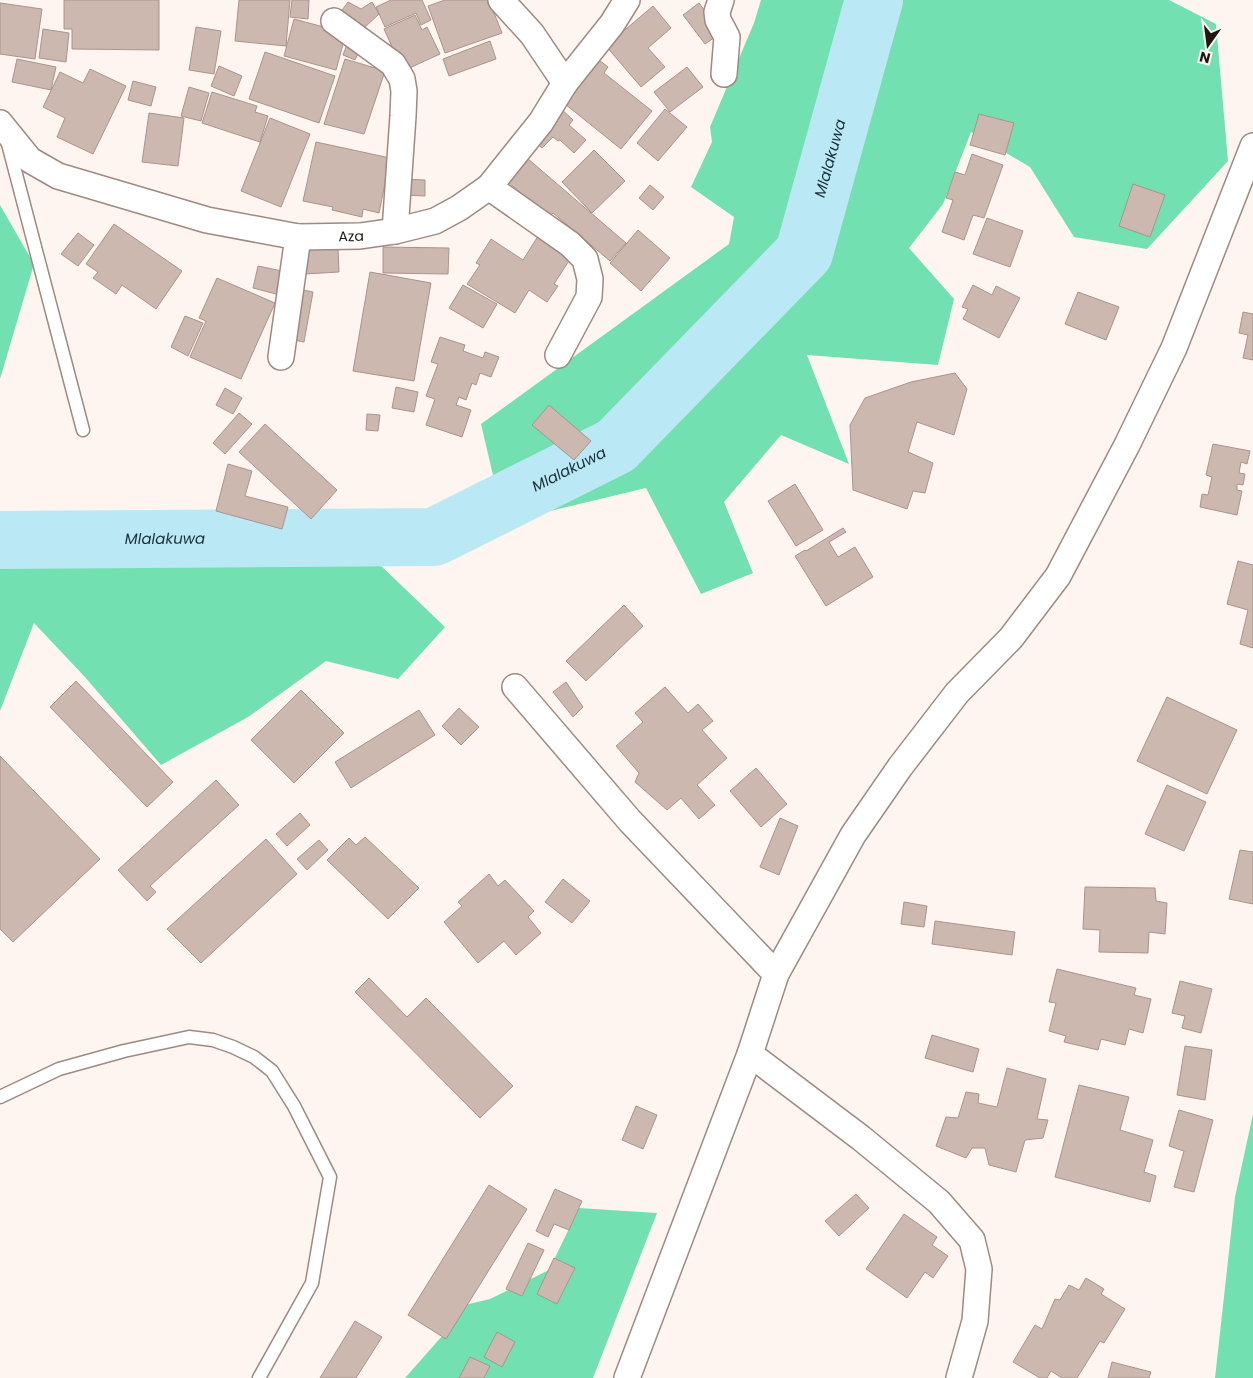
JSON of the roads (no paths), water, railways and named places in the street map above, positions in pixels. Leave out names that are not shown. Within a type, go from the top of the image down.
[{"type":"street","points":[[501,0],[532,34],[565,83]]},
{"type":"street","name":"Aza","points":[[2,126],[30,160],[58,176],[206,220],[298,236],[360,236],[395,231],[436,221],[489,187],[541,122],[565,83],[612,24],[627,0]]},
{"type":"street","points":[[721,0],[717,12],[718,20],[727,37],[724,74]]},
{"type":"street","points":[[334,21],[393,64],[402,79],[404,91],[403,116],[395,231]]},
{"type":"street","points":[[627,1378],[750,1054],[776,974],[853,835],[900,767],[956,694],[1011,638],[1058,576],[1127,445],[1174,348],[1253,146]]},
{"type":"street","points":[[489,187],[570,244],[585,259],[590,279],[589,297],[558,355]]},
{"type":"street","points":[[281,356],[298,236]]},
{"type":"street","points":[[515,687],[630,821],[776,974]]},
{"type":"street","points":[[750,1054],[861,1138],[939,1202],[972,1240],[979,1269],[975,1322],[959,1378]]},
{"type":"lane","points":[[2,126],[83,430]]},
{"type":"lane","points":[[0,1098],[59,1069],[124,1051],[189,1037],[213,1040],[233,1047],[254,1056],[272,1071],[294,1106],[330,1177],[312,1282],[259,1378]]},
{"type":"waterway","name":"Mlalakuwa","points":[[0,540],[434,537],[616,446],[804,253],[874,0]]}]
